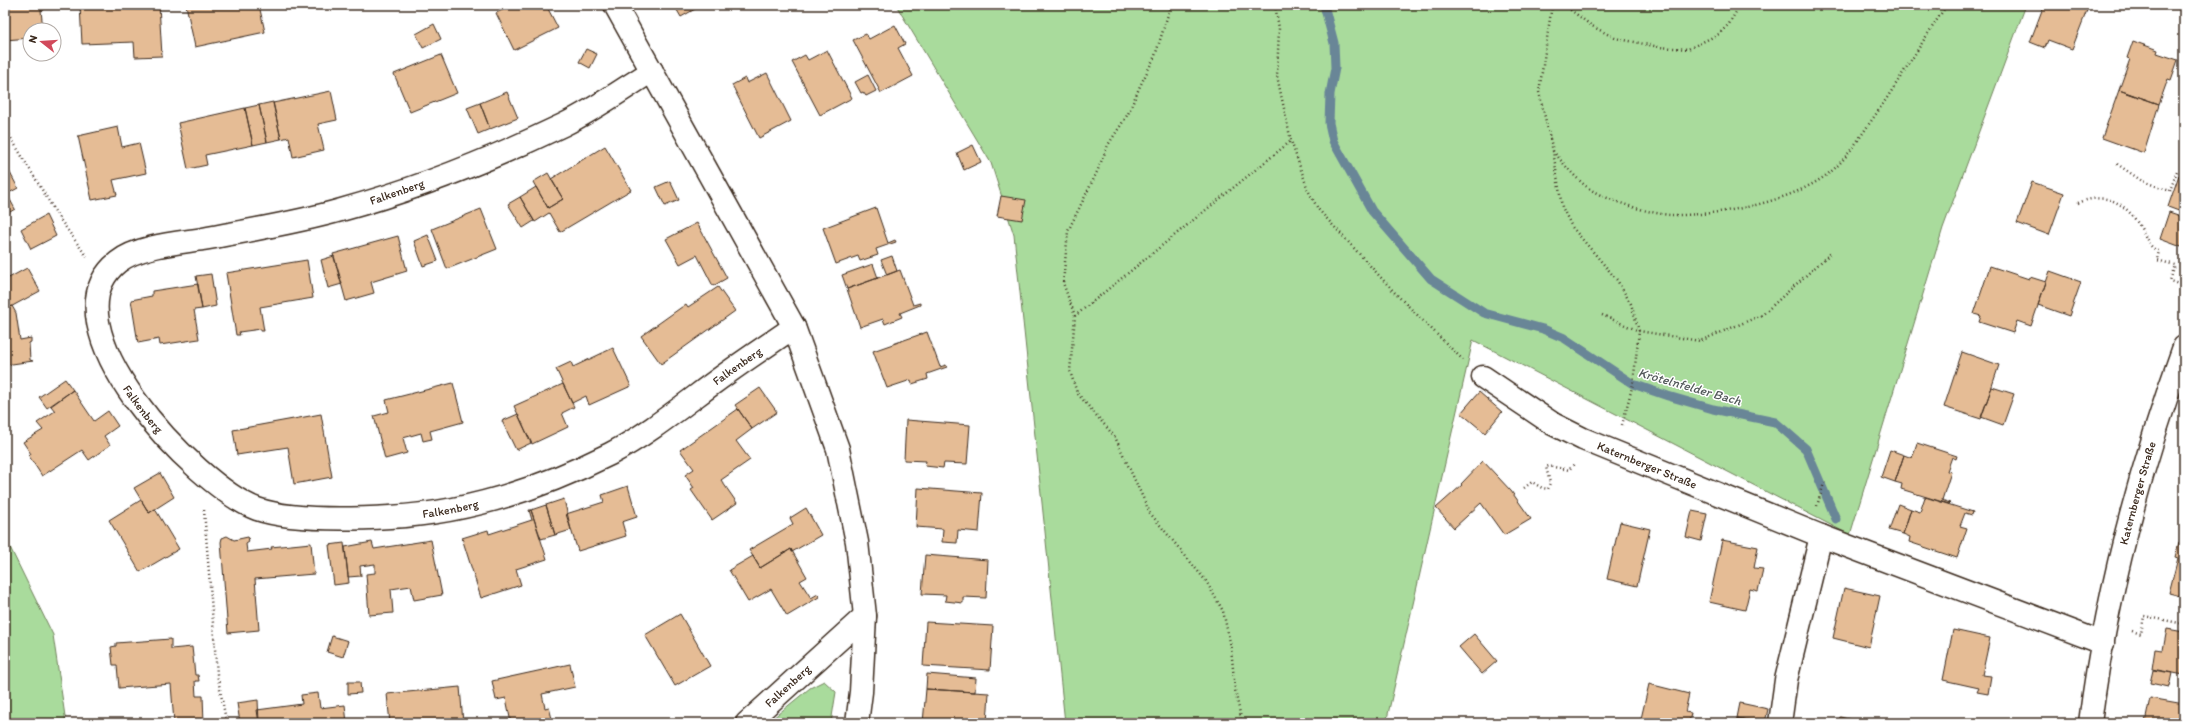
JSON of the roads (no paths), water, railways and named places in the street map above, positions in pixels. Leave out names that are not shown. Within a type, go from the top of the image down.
[{"type":"street","points":[[615,5],[794,327],[838,449],[857,542],[865,616],[861,692],[857,723]]},
{"type":"street","name":"Falkenberg","points":[[652,71],[565,124],[445,176],[391,196],[297,222],[149,249],[120,260],[102,279],[96,298],[98,324],[110,360],[137,401],[159,430],[201,473],[228,494],[258,509],[285,515],[392,517],[465,507],[544,483],[612,453],[668,418],[794,327]]},
{"type":"street","name":"Katernberger Straße","points":[[2090,723],[2104,634],[2116,576],[2142,479],[2167,396],[2184,347]]},
{"type":"street","name":"Katernberger Straße","points":[[1483,377],[1553,424],[1583,439],[1821,536],[2104,634]]},
{"type":"street","points":[[1780,723],[1786,680],[1821,536]]},
{"type":"street","name":"Falkenberg","points":[[747,723],[865,616]]},
{"type":"waterway","name":"Krötelnfelder Bach","points":[[1324,5],[1334,43],[1335,68],[1330,94],[1329,123],[1333,141],[1372,211],[1431,279],[1484,313],[1543,329],[1564,338],[1633,384],[1713,409],[1775,422],[1806,449],[1836,519]]}]
